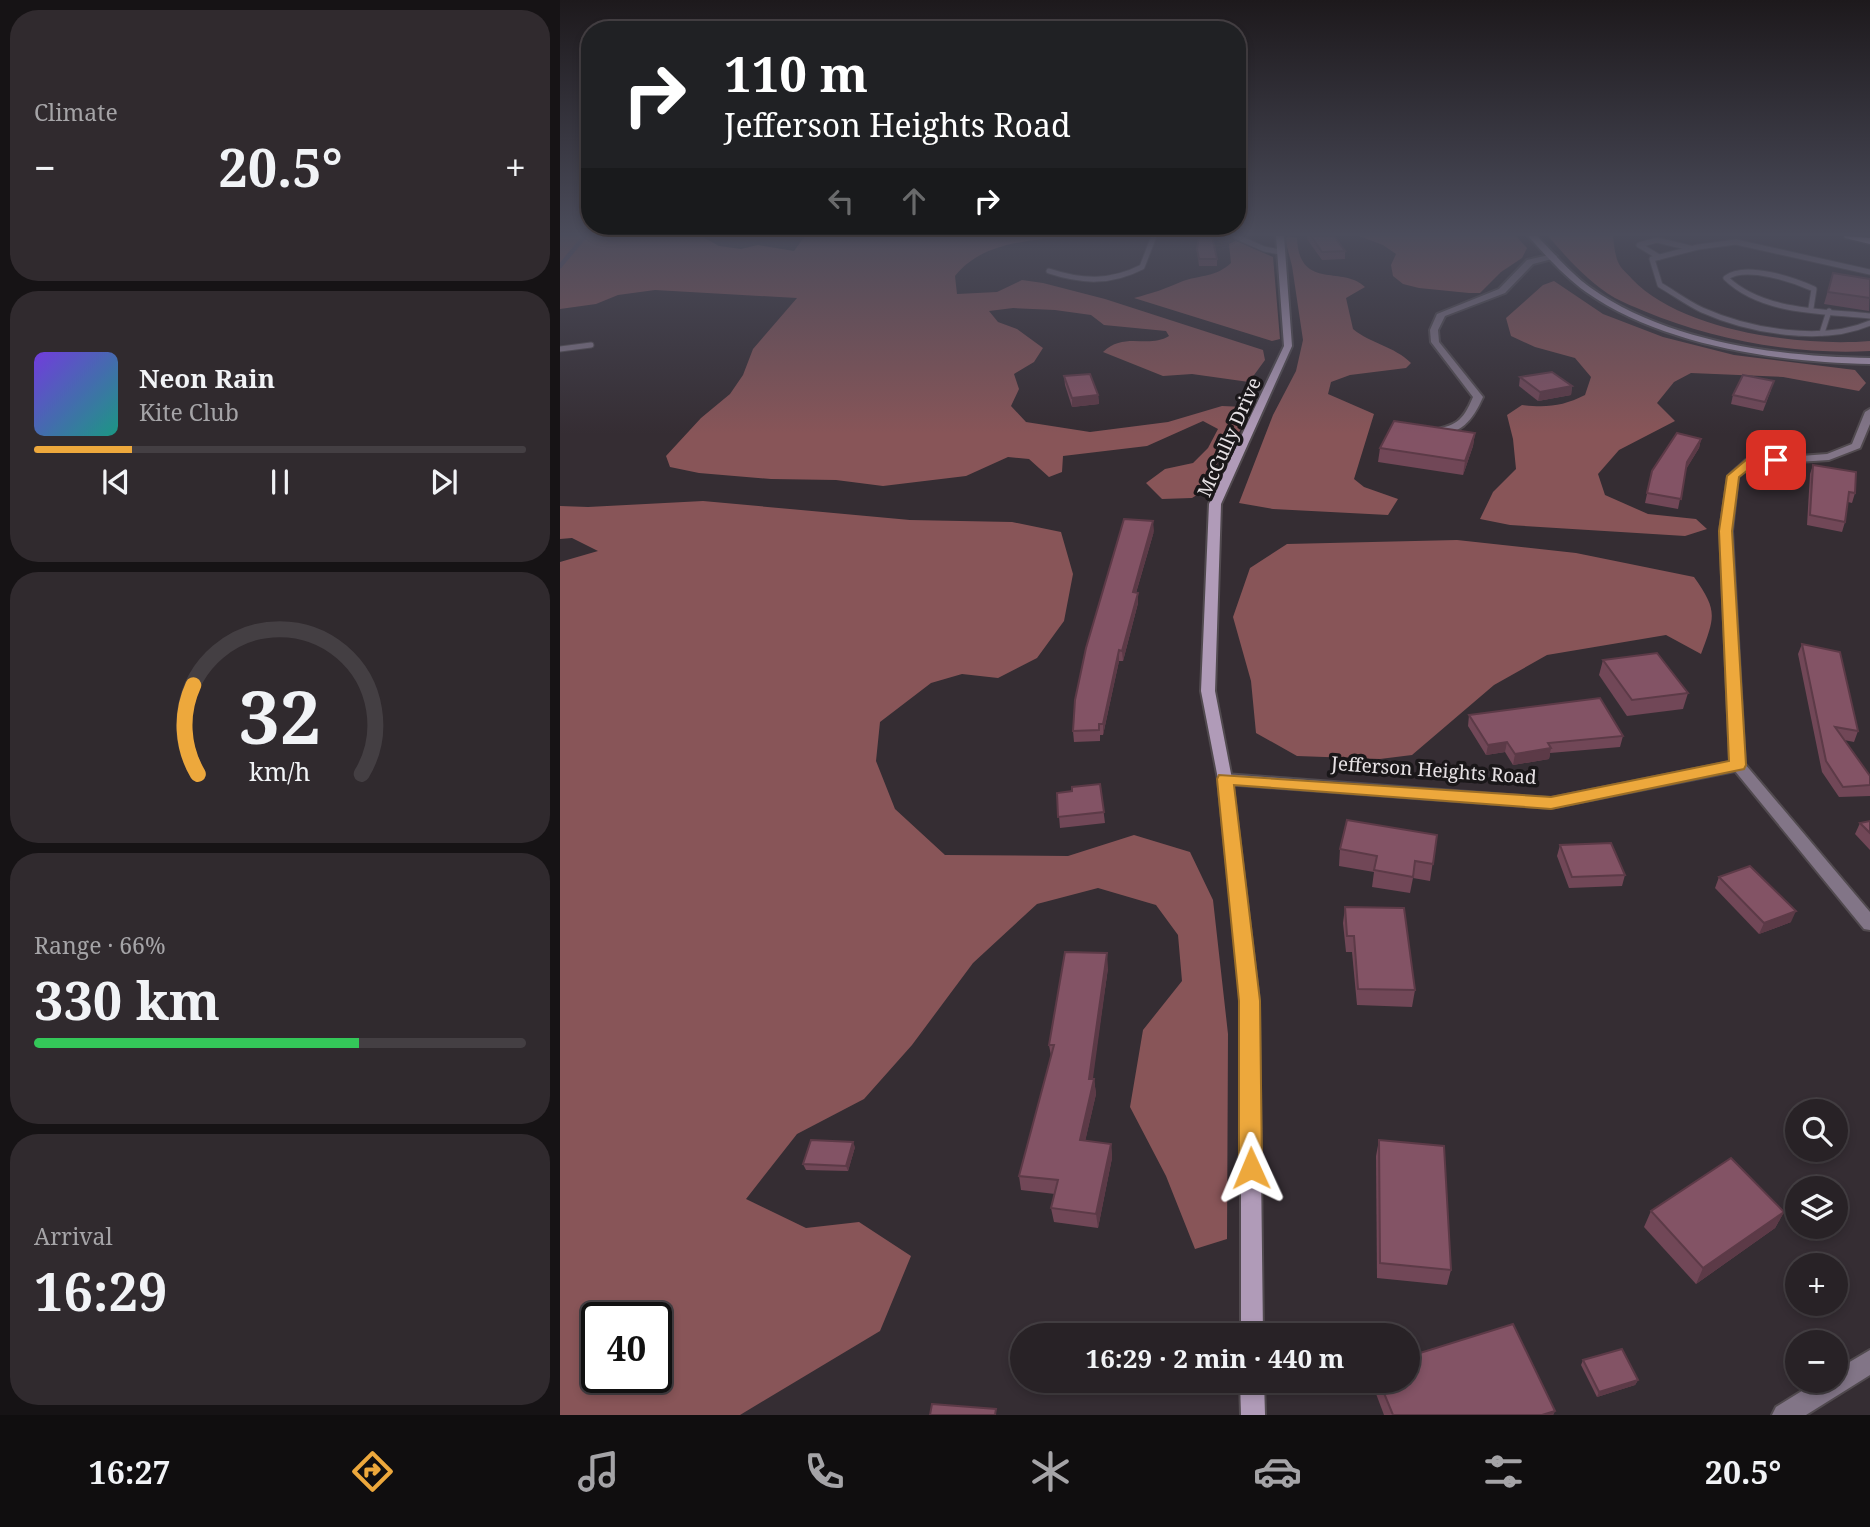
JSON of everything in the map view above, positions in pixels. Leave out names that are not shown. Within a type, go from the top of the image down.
[{"type":"street","name":"McCully Drive","points":[[1225,779],[1208,691],[1215,504],[1289,346],[1285,302]]},
{"type":"street","points":[[1433,433],[1462,426],[1469,421],[1478,397],[1435,342],[1434,330],[1441,314],[1473,302]]},
{"type":"street","points":[[1608,302],[1625,312],[1669,328],[1728,344],[1791,355],[1870,361]]},
{"type":"street","points":[[1870,412],[1856,446],[1829,457],[1750,462],[1733,476],[1726,531],[1738,765],[1870,924]]},
{"type":"street","name":"Jefferson Heights Road","points":[[1225,779],[1551,803],[1738,765]]},
{"type":"street","points":[[1225,779],[1250,1001],[1252,1323]]},
{"type":"street","points":[[1784,1415],[1870,1362]]},
{"type":"street","points":[[1252,1393],[1253,1415]]},
{"type":"lane","points":[[1689,302],[1705,311],[1766,329],[1847,333],[1870,323]]},
{"type":"lane","points":[[1779,302],[1870,316]]},
{"type":"lane","points":[[1811,308],[1812,302]]},
{"type":"lane","points":[[1822,333],[1829,311]]},
{"type":"lane","points":[[560,349],[591,345]]},
{"type":"shaded area","points":[[560,302],[601,302],[596,304],[560,309]]},
{"type":"shaded area","points":[[794,302],[1114,302],[1263,350],[1265,360],[1249,382],[1192,374],[1163,376],[1103,352],[1120,342],[1161,340],[1169,336],[1166,331],[1104,325],[1091,315],[1055,310],[1013,308],[989,311],[998,322],[1017,329],[1043,348],[1034,362],[1014,374],[1019,389],[1011,406],[1026,422],[1090,432],[1168,422],[1222,406],[1245,407],[1252,413],[1217,464],[1208,488],[1192,498],[1162,499],[1146,483],[1165,469],[1193,463],[1208,448],[1218,429],[1203,421],[1147,446],[1063,456],[1062,472],[1049,477],[1029,459],[1008,457],[966,476],[883,486],[836,480],[771,479],[699,473],[670,467],[666,456],[701,418],[730,394],[743,375],[753,349]]},
{"type":"shaded area","points":[[1147,302],[1277,302],[1280,339],[1272,341]]},
{"type":"shaded area","points":[[1297,302],[1347,302],[1353,329],[1411,363],[1406,368],[1350,375],[1331,382],[1328,394],[1374,414],[1354,479],[1364,487],[1398,499],[1388,515],[1273,509],[1239,503],[1273,415],[1296,371],[1303,340]]},
{"type":"shaded area","points":[[1524,302],[1585,302],[1603,314],[1663,337],[1734,355],[1855,370],[1866,383],[1859,391],[1783,377],[1691,373],[1674,382],[1657,403],[1675,421],[1619,450],[1598,474],[1605,495],[1648,514],[1696,519],[1707,529],[1685,536],[1510,525],[1480,519],[1493,492],[1516,469],[1507,415],[1522,405],[1555,405],[1577,399],[1585,395],[1591,377],[1575,358],[1535,347],[1511,336],[1506,318]]},
{"type":"shaded area","points":[[1624,302],[1663,302],[1711,323],[1777,338],[1870,341],[1870,351],[1812,351],[1755,343],[1698,330]]},
{"type":"shaded area","points":[[703,501],[910,520],[1012,522],[1061,532],[1073,574],[1064,621],[1037,658],[998,678],[962,674],[931,683],[880,722],[876,761],[895,809],[945,855],[1068,856],[1134,835],[1190,852],[1213,900],[1228,1034],[1227,1239],[1195,1249],[1166,1176],[1130,1107],[1143,1030],[1182,981],[1178,935],[1156,905],[1098,888],[1037,904],[973,963],[912,1045],[864,1099],[797,1134],[746,1199],[806,1228],[859,1222],[911,1256],[880,1331],[740,1415],[560,1415],[560,562],[598,551],[572,538],[560,539],[560,506]]},
{"type":"shaded area","points":[[1457,540],[1576,553],[1694,577],[1707,598],[1712,614],[1701,654],[1666,635],[1547,655],[1494,685],[1412,755],[1380,759],[1297,756],[1256,733],[1251,681],[1233,617],[1250,568],[1287,544]]},
{"type":"building","points":[[1552,372],[1572,386],[1540,392],[1520,377]]},
{"type":"building","points":[[1090,374],[1098,395],[1072,398],[1064,376]]},
{"type":"building","points":[[1743,375],[1774,381],[1765,402],[1733,395]]},
{"type":"building","points":[[1394,421],[1475,433],[1465,461],[1380,448]]},
{"type":"building","points":[[1677,433],[1701,439],[1687,462],[1681,499],[1647,493],[1652,471]]},
{"type":"building","points":[[1813,465],[1856,472],[1855,493],[1849,492],[1845,522],[1810,515]]},
{"type":"building","points":[[1124,519],[1153,521],[1133,592],[1138,593],[1122,651],[1119,650],[1103,724],[1099,724],[1099,730],[1073,731],[1075,700],[1086,648]]},
{"type":"building","points":[[1802,644],[1840,652],[1858,731],[1835,727],[1870,776],[1870,785],[1843,787],[1826,761]]},
{"type":"building","points":[[1657,653],[1688,693],[1632,700],[1603,660]]},
{"type":"building","points":[[1600,698],[1623,736],[1548,743],[1551,748],[1515,754],[1507,742],[1488,745],[1469,715]]},
{"type":"building","points":[[1100,784],[1104,812],[1058,817],[1057,793],[1072,791],[1072,787]]},
{"type":"building","points":[[1347,820],[1437,835],[1433,864],[1415,861],[1413,877],[1374,870],[1377,856],[1340,849]]},
{"type":"building","points":[[1870,821],[1870,833],[1860,823]]},
{"type":"building","points":[[1611,843],[1625,875],[1572,877],[1560,845]]},
{"type":"building","points":[[1750,866],[1796,911],[1764,923],[1719,877]]},
{"type":"building","points":[[1345,907],[1404,908],[1415,990],[1358,989],[1354,936],[1347,936]]},
{"type":"building","points":[[1065,952],[1107,953],[1089,1079],[1094,1079],[1080,1140],[1111,1144],[1096,1214],[1051,1208],[1058,1180],[1019,1176],[1054,1045],[1049,1045]]},
{"type":"building","points":[[811,1140],[853,1142],[846,1166],[803,1164]]},
{"type":"building","points":[[1379,1140],[1444,1146],[1451,1270],[1380,1263]]},
{"type":"building","points":[[1731,1158],[1784,1212],[1703,1268],[1651,1211]]},
{"type":"building","points":[[1513,1324],[1555,1411],[1542,1415],[1393,1415],[1384,1393],[1420,1393],[1420,1353]]},
{"type":"building","points":[[1622,1349],[1638,1380],[1599,1392],[1583,1360]]},
{"type":"building","points":[[932,1404],[996,1409],[995,1415],[930,1415]]},
{"type":"route","points":[[1251,1168],[1250,1001],[1225,779],[1551,803],[1738,765],[1726,531],[1733,476],[1750,462],[1776,460]]}]
